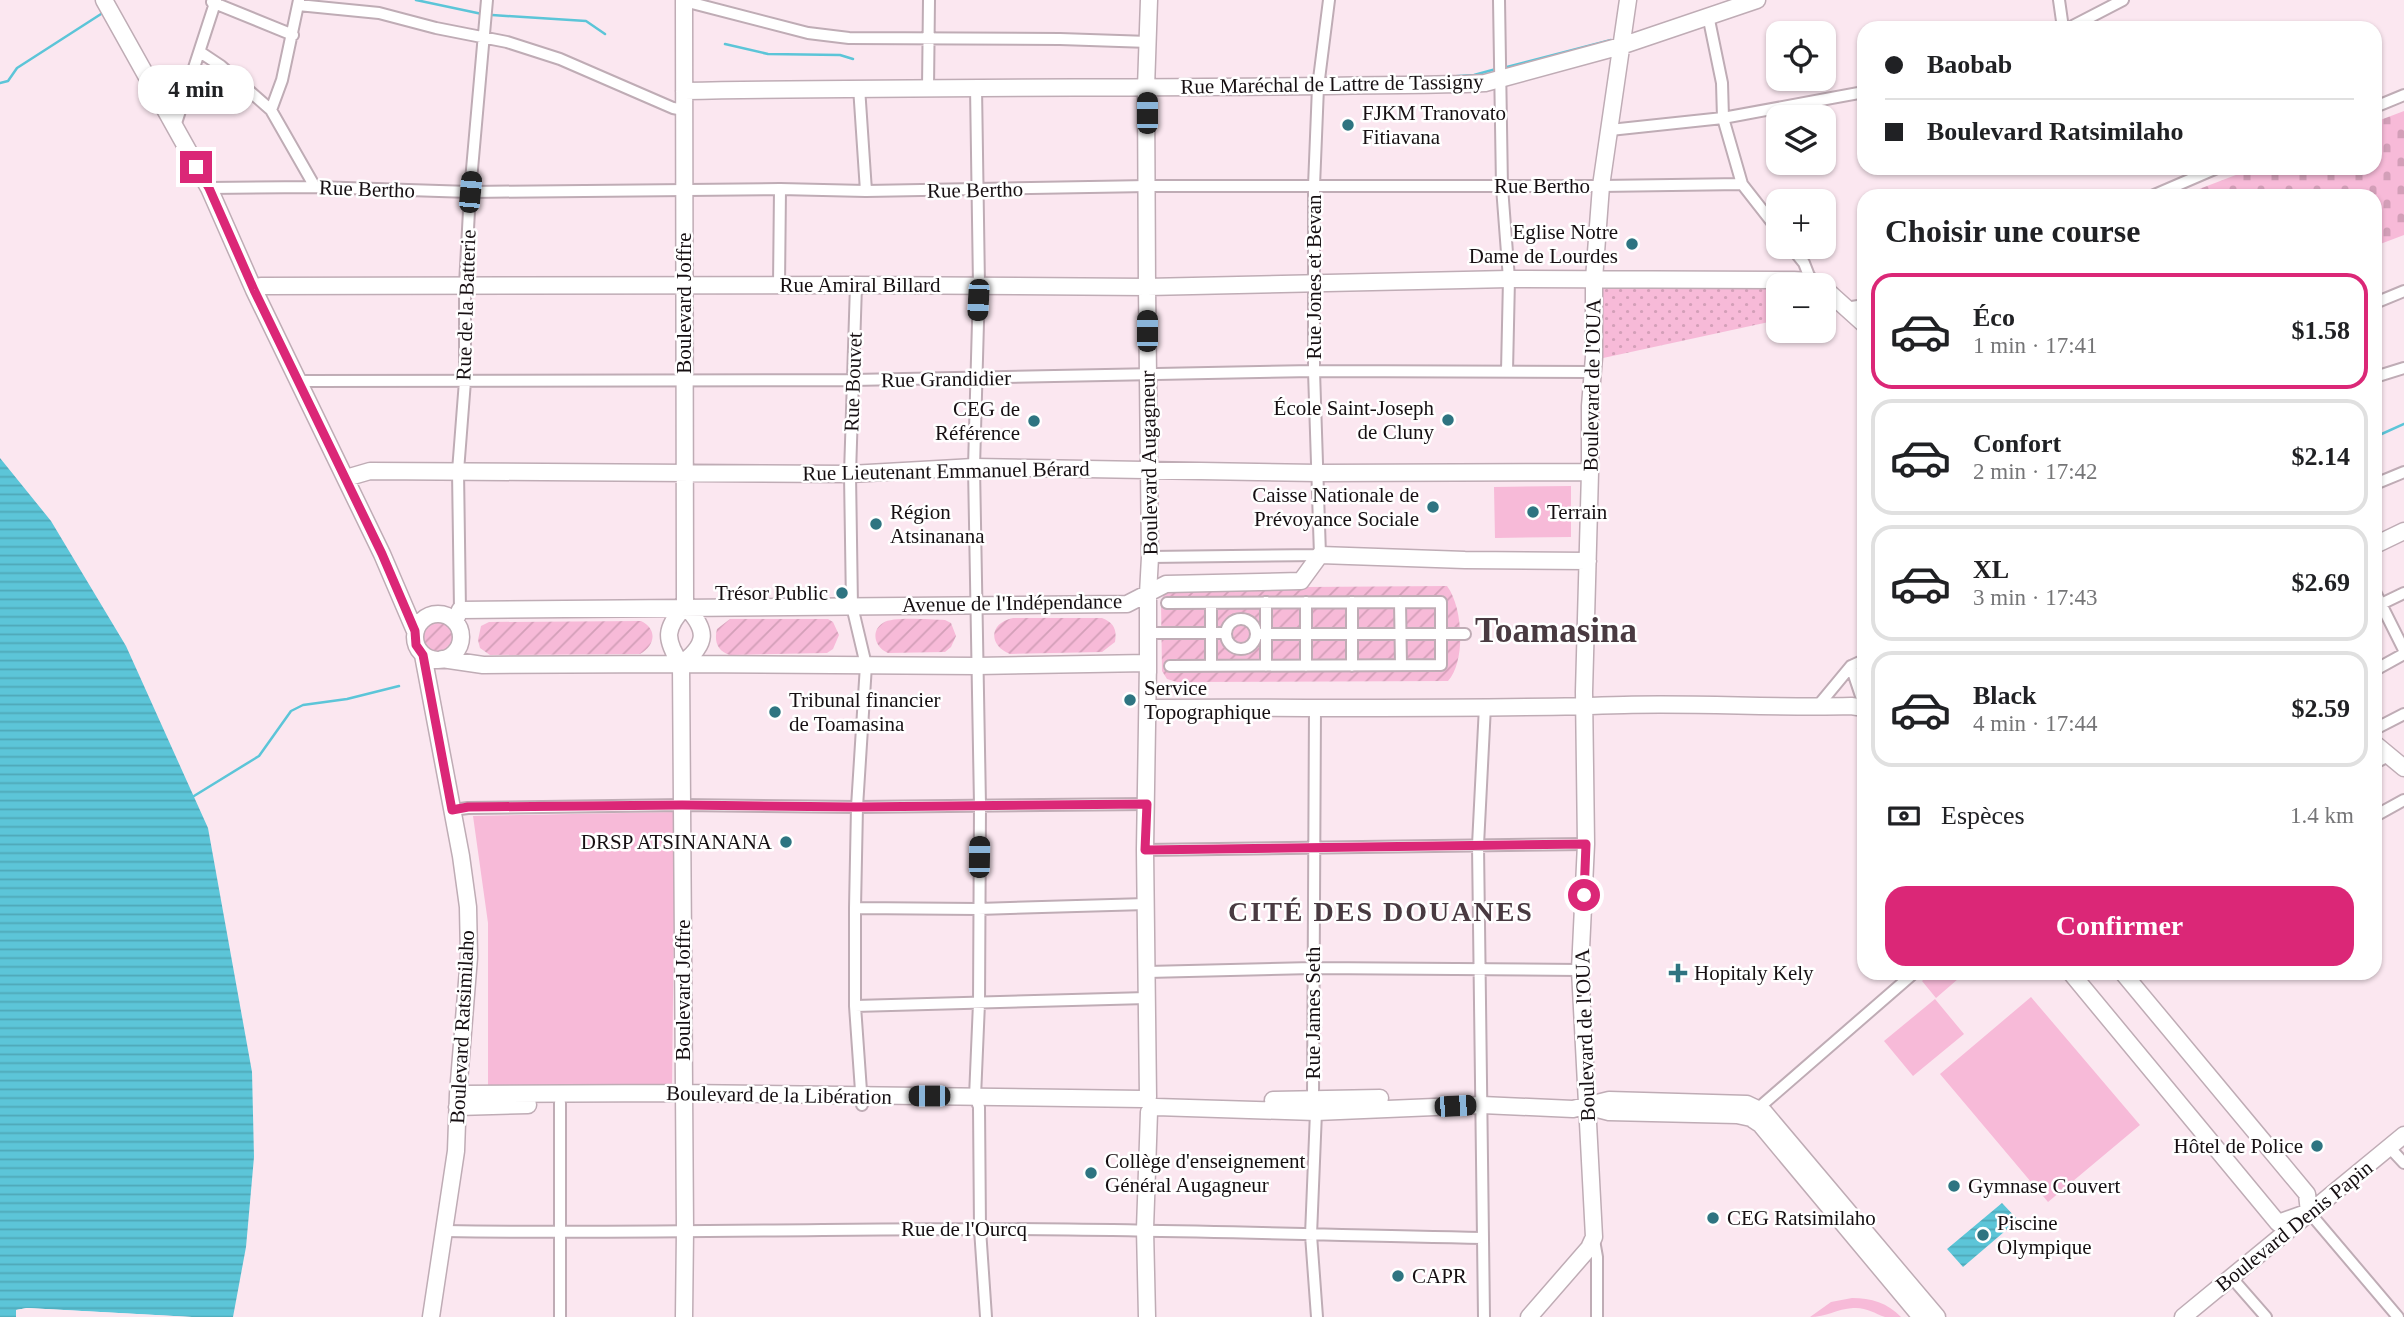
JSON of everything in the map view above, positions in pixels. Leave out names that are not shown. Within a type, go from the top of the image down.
[{"type":"street","points":[[104,0],[209,188],[254,290],[346,478],[415,631],[416,645],[423,655],[436,660],[449,658],[459,648],[461,634],[458,615],[435,614],[423,619],[415,631]]},
{"type":"street","name":"Rue de la Batterie","points":[[458,615],[458,471],[465,381],[465,285],[470,192],[487,0]]},
{"type":"street","points":[[682,0],[808,33],[849,38],[1149,42]]},
{"type":"street","name":"Boulevard Joffre","points":[[682,0],[685,606]]},
{"type":"street","points":[[928,88],[929,0]]},
{"type":"street","name":"Boulevard Augagneur","points":[[1147,1317],[1145,1230],[1149,1103],[1145,850],[1150,469],[1146,88],[1149,0]]},
{"type":"street","name":"Rue Jones et Bevan","points":[[1320,555],[1314,371],[1314,186],[1318,87],[1329,0]]},
{"type":"street","points":[[1499,0],[1502,187],[1509,279],[1507,371]]},
{"type":"street","name":"Boulevard de l'OUA","points":[[1597,1317],[1597,1257],[1580,970],[1586,844],[1584,708],[1590,406],[1594,279],[1601,187],[1628,0]]},
{"type":"street","name":"Rue Maréchal de Lattre de Tassigny","points":[[684,91],[976,87],[1318,87],[1485,83],[1621,46],[1757,0]]},
{"type":"street","points":[[2059,0],[2062,21]]},
{"type":"street","points":[[2082,21],[2123,0]]},
{"type":"street","points":[[171,124],[177,120],[214,1],[293,35]]},
{"type":"street","points":[[271,110],[278,95],[299,2],[379,13],[436,28],[485,36],[560,59],[673,108],[684,110]]},
{"type":"street","points":[[1707,15],[1722,83],[1723,118],[1742,184],[1766,215]]},
{"type":"street","points":[[200,52],[222,66],[271,110],[315,187]]},
{"type":"street","points":[[976,87],[979,190],[974,467],[979,805],[977,1102],[980,1229],[986,1317]]},
{"type":"street","points":[[859,88],[866,191]]},
{"type":"street","points":[[1610,130],[1723,118],[1857,93]]},
{"type":"street","points":[[2382,104],[2404,95]]},
{"type":"street","points":[[2168,189],[2201,175]]},
{"type":"street","name":"Rue Bertho","points":[[209,188],[315,187],[470,192],[780,189],[866,191],[1148,186],[1601,187],[1742,184]]},
{"type":"street","points":[[779,285],[780,189]]},
{"type":"street","name":"Rue Amiral Billard","points":[[254,290],[261,286],[1147,287],[1509,279],[1766,279]]},
{"type":"street","name":"Rue Bouvet","points":[[856,285],[850,474],[852,606],[866,665],[856,807],[855,908],[855,1006],[862,1100]]},
{"type":"street","points":[[2382,300],[2404,290]]},
{"type":"street","points":[[1836,300],[1857,318]]},
{"type":"street","points":[[1846,308],[1857,306]]},
{"type":"street","points":[[2382,375],[2404,368]]},
{"type":"street","name":"Rue Grandidier","points":[[300,383],[853,380],[1314,371],[1592,372]]},
{"type":"street","name":"Rue Lieutenant Emmanuel Bérard","points":[[346,478],[370,471],[850,474],[974,467],[1318,473],[1590,472]]},
{"type":"street","points":[[2382,481],[2404,471]]},
{"type":"street","points":[[2382,542],[2404,531]]},
{"type":"street","points":[[1150,557],[1320,555],[1588,561]]},
{"type":"street","name":"Avenue de l'Indépendance","points":[[458,615],[685,606],[1127,604],[1166,584],[1301,581],[1320,555]]},
{"type":"street","points":[[2382,603],[2404,593]]},
{"type":"street","points":[[1266,602],[1261,634],[1266,666]]},
{"type":"street","points":[[1306,602],[1306,666]]},
{"type":"street","points":[[1352,602],[1352,666]]},
{"type":"street","points":[[1400,602],[1401,666]]},
{"type":"street","points":[[1167,603],[1441,602],[1441,666],[1170,666]]},
{"type":"street","points":[[1211,603],[1211,666]]},
{"type":"street","points":[[685,606],[699,621],[702,636],[698,651],[681,664],[672,651],[668,636],[672,621],[685,606]]},
{"type":"street","points":[[2382,612],[2404,652],[2382,666]]},
{"type":"street","points":[[1261,634],[1250,647],[1240,650],[1229,645],[1225,633],[1229,624],[1244,619],[1261,634],[1465,634]]},
{"type":"street","points":[[1148,633],[1225,633]]},
{"type":"street","name":"Boulevard Ratsimilaho","points":[[423,655],[468,908],[469,957],[457,1101],[456,1151],[431,1317]]},
{"type":"street","points":[[442,659],[483,665],[866,665],[1148,669]]},
{"type":"street","points":[[1817,707],[1850,666],[1857,663]]},
{"type":"street","name":"Boulevard Joffre","points":[[681,664],[684,1317]]},
{"type":"street","points":[[1850,666],[1857,686]]},
{"type":"street","points":[[1484,1317],[1478,845],[1485,706]]},
{"type":"street","points":[[1148,708],[1857,706]]},
{"type":"street","name":"Rue James Seth","points":[[1315,708],[1315,1106],[1311,1235],[1317,1317]]},
{"type":"street","points":[[2382,725],[2404,713]]},
{"type":"street","points":[[2382,759],[2404,768]]},
{"type":"street","points":[[2382,812],[2404,800]]},
{"type":"street","points":[[452,810],[468,807],[682,805],[856,807],[1147,804]]},
{"type":"street","points":[[1145,850],[1586,844]]},
{"type":"street","points":[[855,908],[978,909],[1146,904]]},
{"type":"street","points":[[1147,972],[1313,968],[1580,970]]},
{"type":"street","points":[[1754,1113],[1906,980]]},
{"type":"street","points":[[2077,980],[2278,1223],[2309,1212]]},
{"type":"street","points":[[2129,980],[2307,1194],[2309,1212],[2398,1317]]},
{"type":"street","points":[[855,1006],[1147,998]]},
{"type":"street","name":"Boulevard de la Libération","points":[[457,1101],[561,1103],[683,1098]]},
{"type":"street","name":"Boulevard de la Libération","points":[[457,1101],[683,1098],[1315,1106],[1482,1100],[1572,1100],[1609,1112],[1737,1115],[1754,1113]]},
{"type":"street","points":[[560,1317],[561,1103]]},
{"type":"street","points":[[1754,1113],[1764,1112],[1937,1317]]},
{"type":"street","points":[[1754,1113],[1760,1124],[1921,1317]]},
{"type":"street","name":"Boulevard Denis Papin","points":[[2183,1317],[2404,1135]]},
{"type":"street","points":[[2390,1148],[2404,1163]]},
{"type":"street","name":"Rue de l'Ourcq","points":[[444,1231],[561,1233],[685,1230],[1145,1230],[1483,1238]]},
{"type":"street","points":[[1529,1317],[1589,1248],[1594,1237]]},
{"type":"street","points":[[2231,1277],[2266,1317]]},
{"type":"green space","points":[[2404,111],[2404,235],[2382,243],[2382,189],[2199,189],[2236,175],[2382,175],[2382,119]]},
{"type":"green space","points":[[1602,288],[1766,288],[1766,323],[1594,360]]},
{"type":"green space","name":"Terrain","points":[[1571,486],[1571,537],[1495,538],[1494,487]]},
{"type":"green space","points":[[1447,586],[1456,607],[1460,634],[1458,661],[1448,681],[1177,682],[1167,679],[1162,671],[1161,602],[1164,594],[1174,588]]},
{"type":"green space","points":[[1013,618],[1102,618],[1114,627],[1115,642],[1102,652],[1010,654],[998,645],[994,635],[999,624]]},
{"type":"green space","points":[[730,619],[828,619],[833,622],[839,635],[833,649],[827,653],[730,655],[719,648],[716,638],[717,629]]},
{"type":"green space","points":[[945,620],[951,623],[956,636],[951,647],[945,652],[888,653],[877,643],[876,630],[888,621]]},
{"type":"green space","points":[[439,621],[451,626],[456,638],[451,650],[439,655],[427,650],[422,638],[427,626]]},
{"type":"green space","points":[[641,621],[650,628],[652,638],[649,647],[640,654],[490,655],[480,648],[478,640],[481,626],[489,622]]},
{"type":"green space","points":[[675,812],[672,1090],[488,1089],[488,923],[473,816]]},
{"type":"green space","points":[[1923,980],[1957,980],[1936,998]]},
{"type":"green space","points":[[2031,997],[2140,1125],[2048,1202],[1940,1074]]},
{"type":"green space","points":[[1935,999],[1964,1034],[1913,1076],[1884,1041]]},
{"type":"green space","points":[[1852,1298],[1879,1302],[1901,1317],[1885,1317],[1858,1308],[1810,1317],[1831,1302]]},
{"type":"water","points":[[0,458],[51,521],[126,646],[208,828],[252,1072],[254,1157],[246,1247],[233,1317],[27,1308],[16,1310],[16,1317],[0,1317]]},
{"type":"water","name":"Piscine Olympique","points":[[2002,1203],[2018,1220],[1963,1267],[1947,1249]]},
{"type":"pier","points":[[27,1308],[192,1317],[130,1317],[27,1311],[16,1317],[16,1310]]},
{"type":"waterway","points":[[416,0],[482,14]]},
{"type":"waterway","points":[[0,83],[8,81],[17,68],[101,14]]},
{"type":"waterway","points":[[492,15],[586,21],[605,34]]},
{"type":"waterway","points":[[1503,68],[1611,40]]},
{"type":"waterway","points":[[725,44],[768,54],[840,55],[853,59]]},
{"type":"waterway","points":[[1444,77],[1474,75],[1496,69]]},
{"type":"waterway","points":[[2382,434],[2404,424]]},
{"type":"waterway","points":[[194,796],[259,756],[291,711],[303,705],[347,699],[399,686]]},
{"type":"place","name":"FJKM Tranovato Fitiavana","points":[[1348,125]]},
{"type":"place","name":"Eglise Notre Dame de Lourdes","points":[[1632,244]]},
{"type":"place","name":"École Saint-Joseph de Cluny","points":[[1448,420]]},
{"type":"place","name":"CEG de Référence","points":[[1034,421]]},
{"type":"place","name":"Caisse Nationale de Prévoyance Sociale","points":[[1433,507]]},
{"type":"place","name":"Terrain","points":[[1533,512]]},
{"type":"place","name":"Région Atsinanana","points":[[876,524]]},
{"type":"place","name":"Trésor Public","points":[[842,593]]},
{"type":"place","name":"Service Topographique","points":[[1130,700]]},
{"type":"place","name":"Tribunal financier de Toamasina","points":[[775,712]]},
{"type":"place","name":"DRSP ATSINANANA","points":[[786,842]]},
{"type":"place","name":"Hopitaly Kely","points":[[1678,973]]},
{"type":"place","name":"Hôtel de Police","points":[[2317,1146]]},
{"type":"place","name":"Collège d'enseignement Général Augagneur","points":[[1091,1173]]},
{"type":"place","name":"Gymnase Couvert","points":[[1954,1186]]},
{"type":"place","name":"CEG Ratsimilaho","points":[[1713,1218]]},
{"type":"place","name":"Piscine Olympique","points":[[1983,1235]]},
{"type":"place","name":"CAPR","points":[[1398,1276]]},
{"type":"district","name":"Toamasina","points":[[1556,630]]},
{"type":"district","name":"CITÉ DES DOUANES","points":[[1381,911]]},
{"type":"route","points":[[196,167],[209,188],[254,290],[382,554],[415,631],[416,645],[423,655],[452,810],[468,807],[1147,804],[1145,850],[1586,844],[1584,895]]}]
